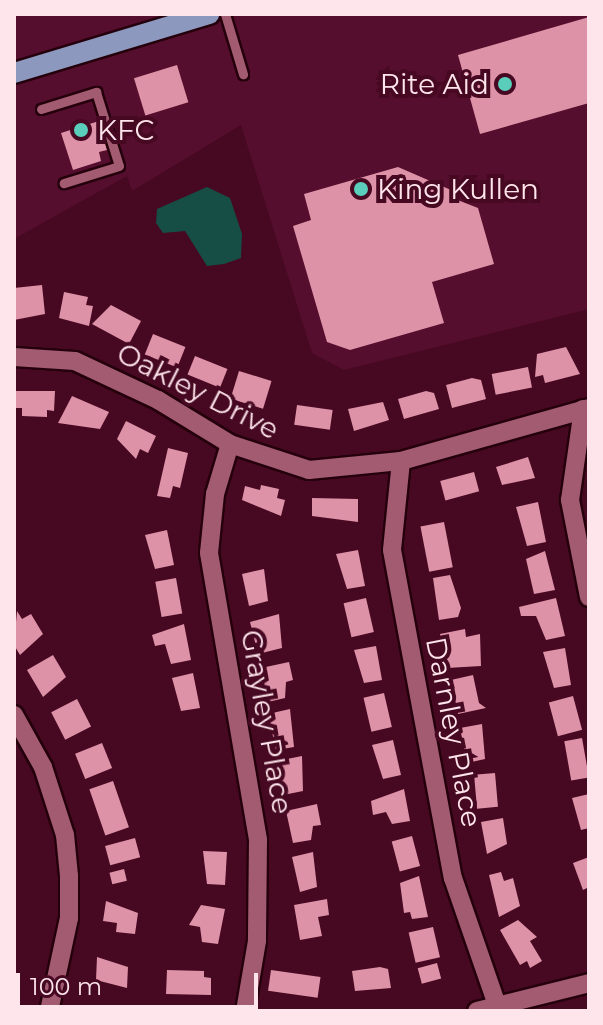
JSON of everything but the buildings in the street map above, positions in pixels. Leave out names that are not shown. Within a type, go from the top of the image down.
[{"type":"main road","points":[[14,73],[209,14]]},
{"type":"street","name":"Oakley Drive","points":[[14,357],[75,361],[158,400],[230,444],[309,470],[401,461],[586,408]]},
{"type":"street","points":[[586,408],[570,500],[589,597]]},
{"type":"street","name":"Grayley Place","points":[[230,444],[215,494],[209,553],[258,840],[257,941],[245,1011]]},
{"type":"street","name":"Darnley Place","points":[[401,461],[394,564],[453,878],[498,1008]]},
{"type":"street","points":[[14,715],[43,767],[65,835],[69,918],[49,1011]]},
{"type":"street","points":[[477,1011],[589,983]]},
{"type":"lane","points":[[225,14],[243,74]]},
{"type":"lane","points":[[41,109],[96,92],[119,166],[64,183]]},
{"type":"shaded area","points":[[14,14],[589,14],[589,309],[344,370],[312,353],[241,125],[132,191],[127,176],[14,239]]},
{"type":"shaded area","points":[[207,187],[230,198],[242,234],[241,258],[207,266],[185,231],[163,233],[156,223],[157,209]]},
{"type":"place","name":"Rite Aid","points":[[505,84]]},
{"type":"place","name":"KFC","points":[[81,130]]},
{"type":"place","name":"King Kullen","points":[[361,189]]}]
